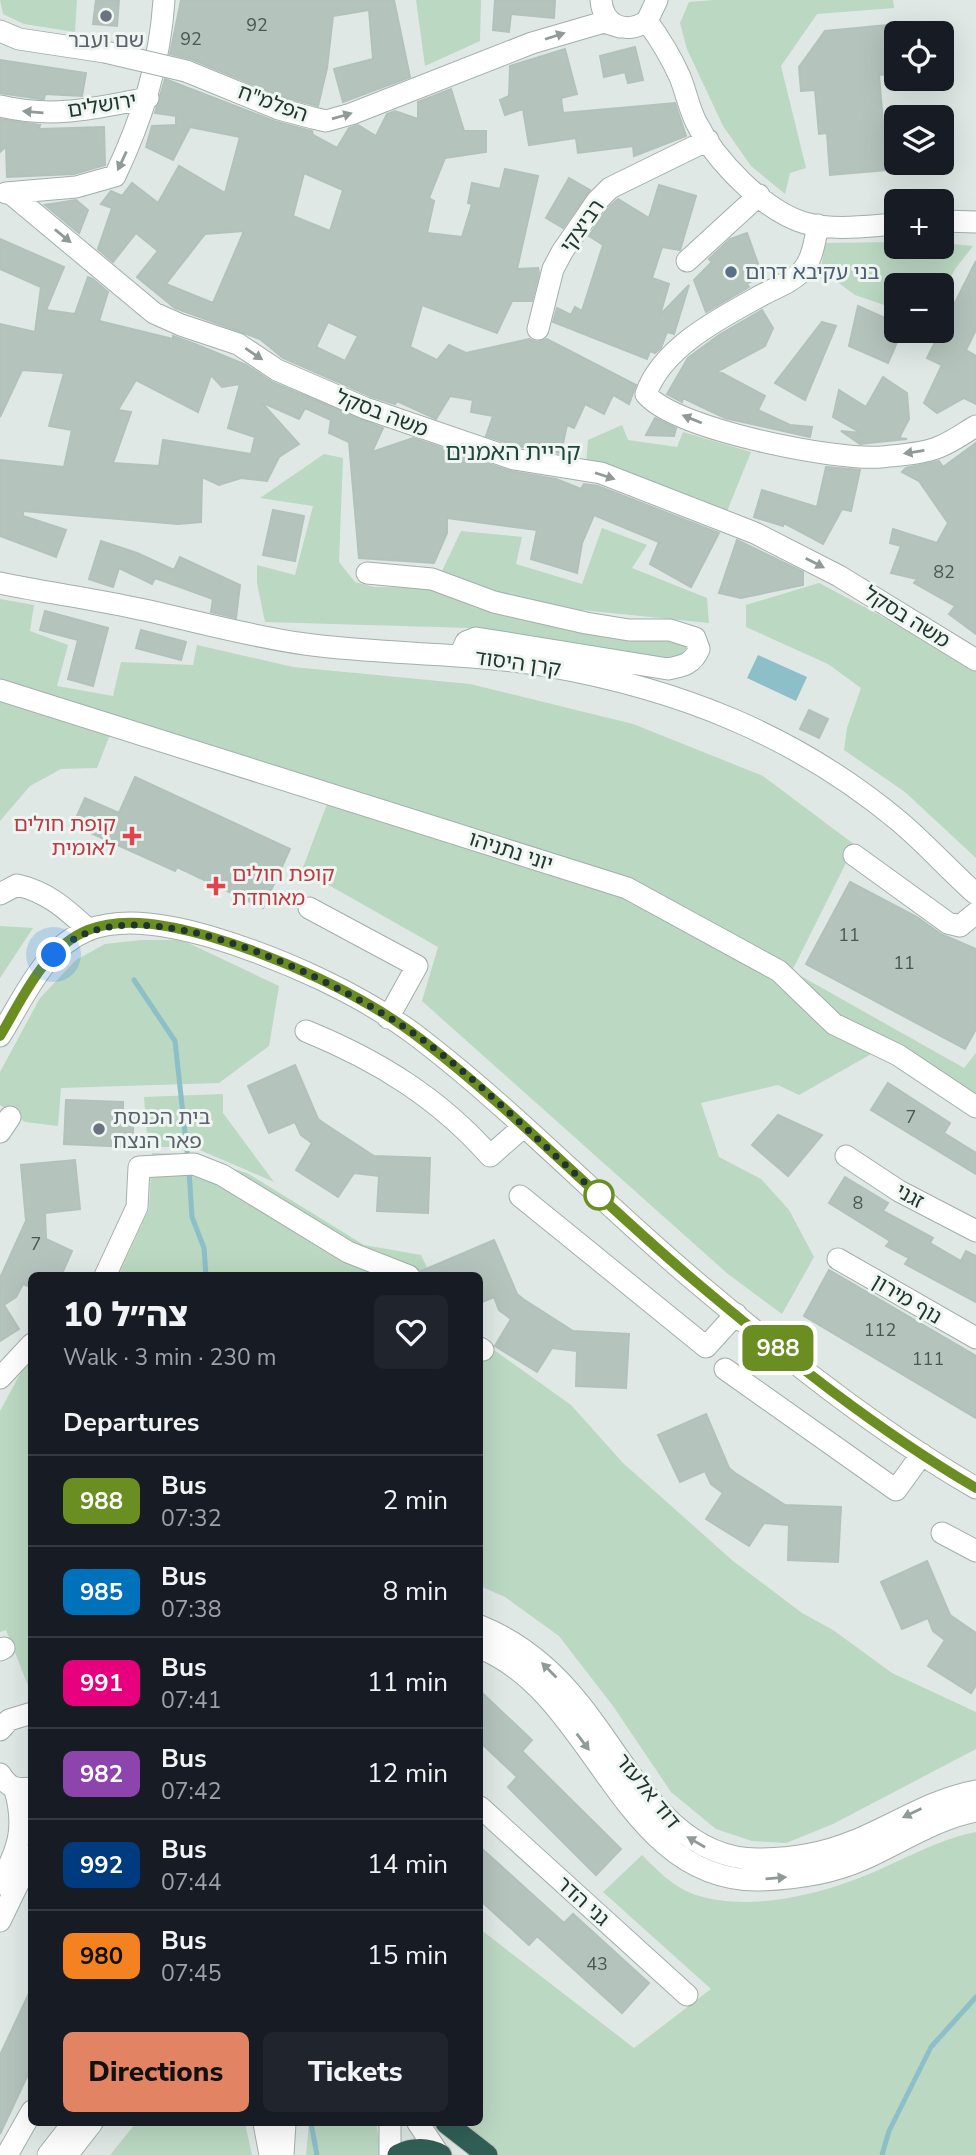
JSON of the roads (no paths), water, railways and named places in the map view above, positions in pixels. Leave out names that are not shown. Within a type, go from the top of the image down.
[{"type":"highway","points":[[450,2126],[486,2155]]},
{"type":"highway","points":[[398,2155],[411,2149],[440,2154]]},
{"type":"street","name":"ירושלים","points":[[0,106],[38,113],[67,113],[104,109],[148,98],[162,34],[164,0]]},
{"type":"street","points":[[601,0],[605,16],[620,27]]},
{"type":"street","points":[[657,0],[647,21],[666,47],[696,122],[737,177],[780,211],[806,223],[839,228],[884,224]]},
{"type":"street","name":"הפלמ\"ח","points":[[0,31],[19,39],[105,52],[186,71],[279,109],[326,121],[351,114],[558,35],[604,22],[629,29],[647,21]]},
{"type":"street","points":[[5,193],[76,187],[115,176],[148,98]]},
{"type":"street","name":"רביצקי","points":[[538,329],[553,269],[597,201],[610,188],[708,140]]},
{"type":"street","name":"משה בסקל","points":[[5,193],[154,313],[239,344],[277,370],[365,408],[514,459],[601,473],[755,533],[839,576],[976,660]]},
{"type":"street","points":[[687,261],[759,195]]},
{"type":"street","points":[[954,221],[976,222]]},
{"type":"street","points":[[818,225],[809,261],[798,275],[740,307],[676,352],[650,383],[646,394],[651,400],[692,421],[747,438],[783,447],[877,457],[937,448],[976,426]]},
{"type":"street","points":[[367,573],[432,579],[495,602],[586,623],[629,630],[685,632],[695,638],[699,649],[695,658],[685,666],[668,669],[476,638],[466,642],[460,655]]},
{"type":"street","name":"קרן היסוד","points":[[0,583],[129,607],[251,635],[308,644],[460,655],[546,666],[684,698],[751,725],[849,783],[901,822],[976,894]]},
{"type":"street","name":"יוני נתניהו","points":[[0,690],[627,888],[779,971],[834,1024],[898,1055],[976,1107]]},
{"type":"street","points":[[854,855],[948,923],[960,926],[976,913]]},
{"type":"street","points":[[0,894],[17,885],[34,889],[60,902],[89,930]]},
{"type":"street","points":[[309,908],[417,966],[388,1018]]},
{"type":"street","points":[[0,1036],[44,965],[64,944],[89,930],[118,924],[152,925],[223,941],[286,964],[348,994],[419,1038],[736,1314],[889,1433],[976,1488]]},
{"type":"street","points":[[306,1031],[360,1056],[410,1084],[447,1110],[490,1156],[523,1127]]},
{"type":"street","name":"זגני","points":[[846,1156],[899,1191],[976,1231]]},
{"type":"street","points":[[107,1272],[137,1207],[139,1167],[194,1164],[222,1175],[348,1252],[399,1272]]},
{"type":"street","points":[[520,1196],[706,1347],[736,1314]]},
{"type":"street","name":"נוף מירון","points":[[838,1259],[976,1338]]},
{"type":"street","points":[[0,1378],[28,1348]]},
{"type":"street","points":[[725,1369],[896,1490],[922,1454]]},
{"type":"street","points":[[942,1533],[976,1551]]},
{"type":"street","name":"דוד אלעזר","points":[[483,1627],[504,1636],[550,1671],[578,1702],[673,1826],[709,1849],[758,1859],[810,1854],[853,1842],[927,1806],[976,1791]]},
{"type":"street","name":"דוד אלעזר","points":[[483,1649],[494,1654],[535,1686],[562,1715],[658,1840],[679,1857],[701,1869],[758,1880],[814,1874],[861,1861],[934,1825],[976,1811]]},
{"type":"street","points":[[0,1730],[9,1720],[28,1714]]},
{"type":"street","points":[[0,1884],[21,1837],[20,1807],[11,1784]]},
{"type":"street","name":"גני הדר","points":[[483,1810],[687,1995]]},
{"type":"street","points":[[0,1921],[28,1863]]},
{"type":"street","points":[[7,2155],[28,2118]]},
{"type":"street","points":[[48,2155],[71,2126]]},
{"type":"street","points":[[67,2155],[90,2126]]},
{"type":"street","points":[[265,2126],[270,2155]]},
{"type":"street","points":[[283,2155],[285,2126]]},
{"type":"street","points":[[390,2126],[390,2155]]},
{"type":"street","points":[[420,2126],[440,2154]]},
{"type":"water","points":[[758,655],[807,677],[796,701],[747,678]]},
{"type":"waterway","points":[[134,980],[175,1041],[188,1160]]},
{"type":"waterway","points":[[189,1170],[192,1217],[204,1248],[206,1272]]},
{"type":"waterway","points":[[882,2155],[889,2131],[931,2047],[976,1997]]},
{"type":"waterway","points":[[312,2126],[317,2155]]},
{"type":"place","name":"שם ועבר","points":[[106,16]]},
{"type":"place","name":"בני עקיבא דרום","points":[[731,272]]},
{"type":"place","name":"קופת חולים לאומית","points":[[132,836]]},
{"type":"place","name":"קופת חולים מאוחדת","points":[[216,886]]},
{"type":"place","name":"בית הכנסת פאר הנצח","points":[[99,1129]]},
{"type":"district","name":"קריית האמנים","points":[[513,452]]}]
